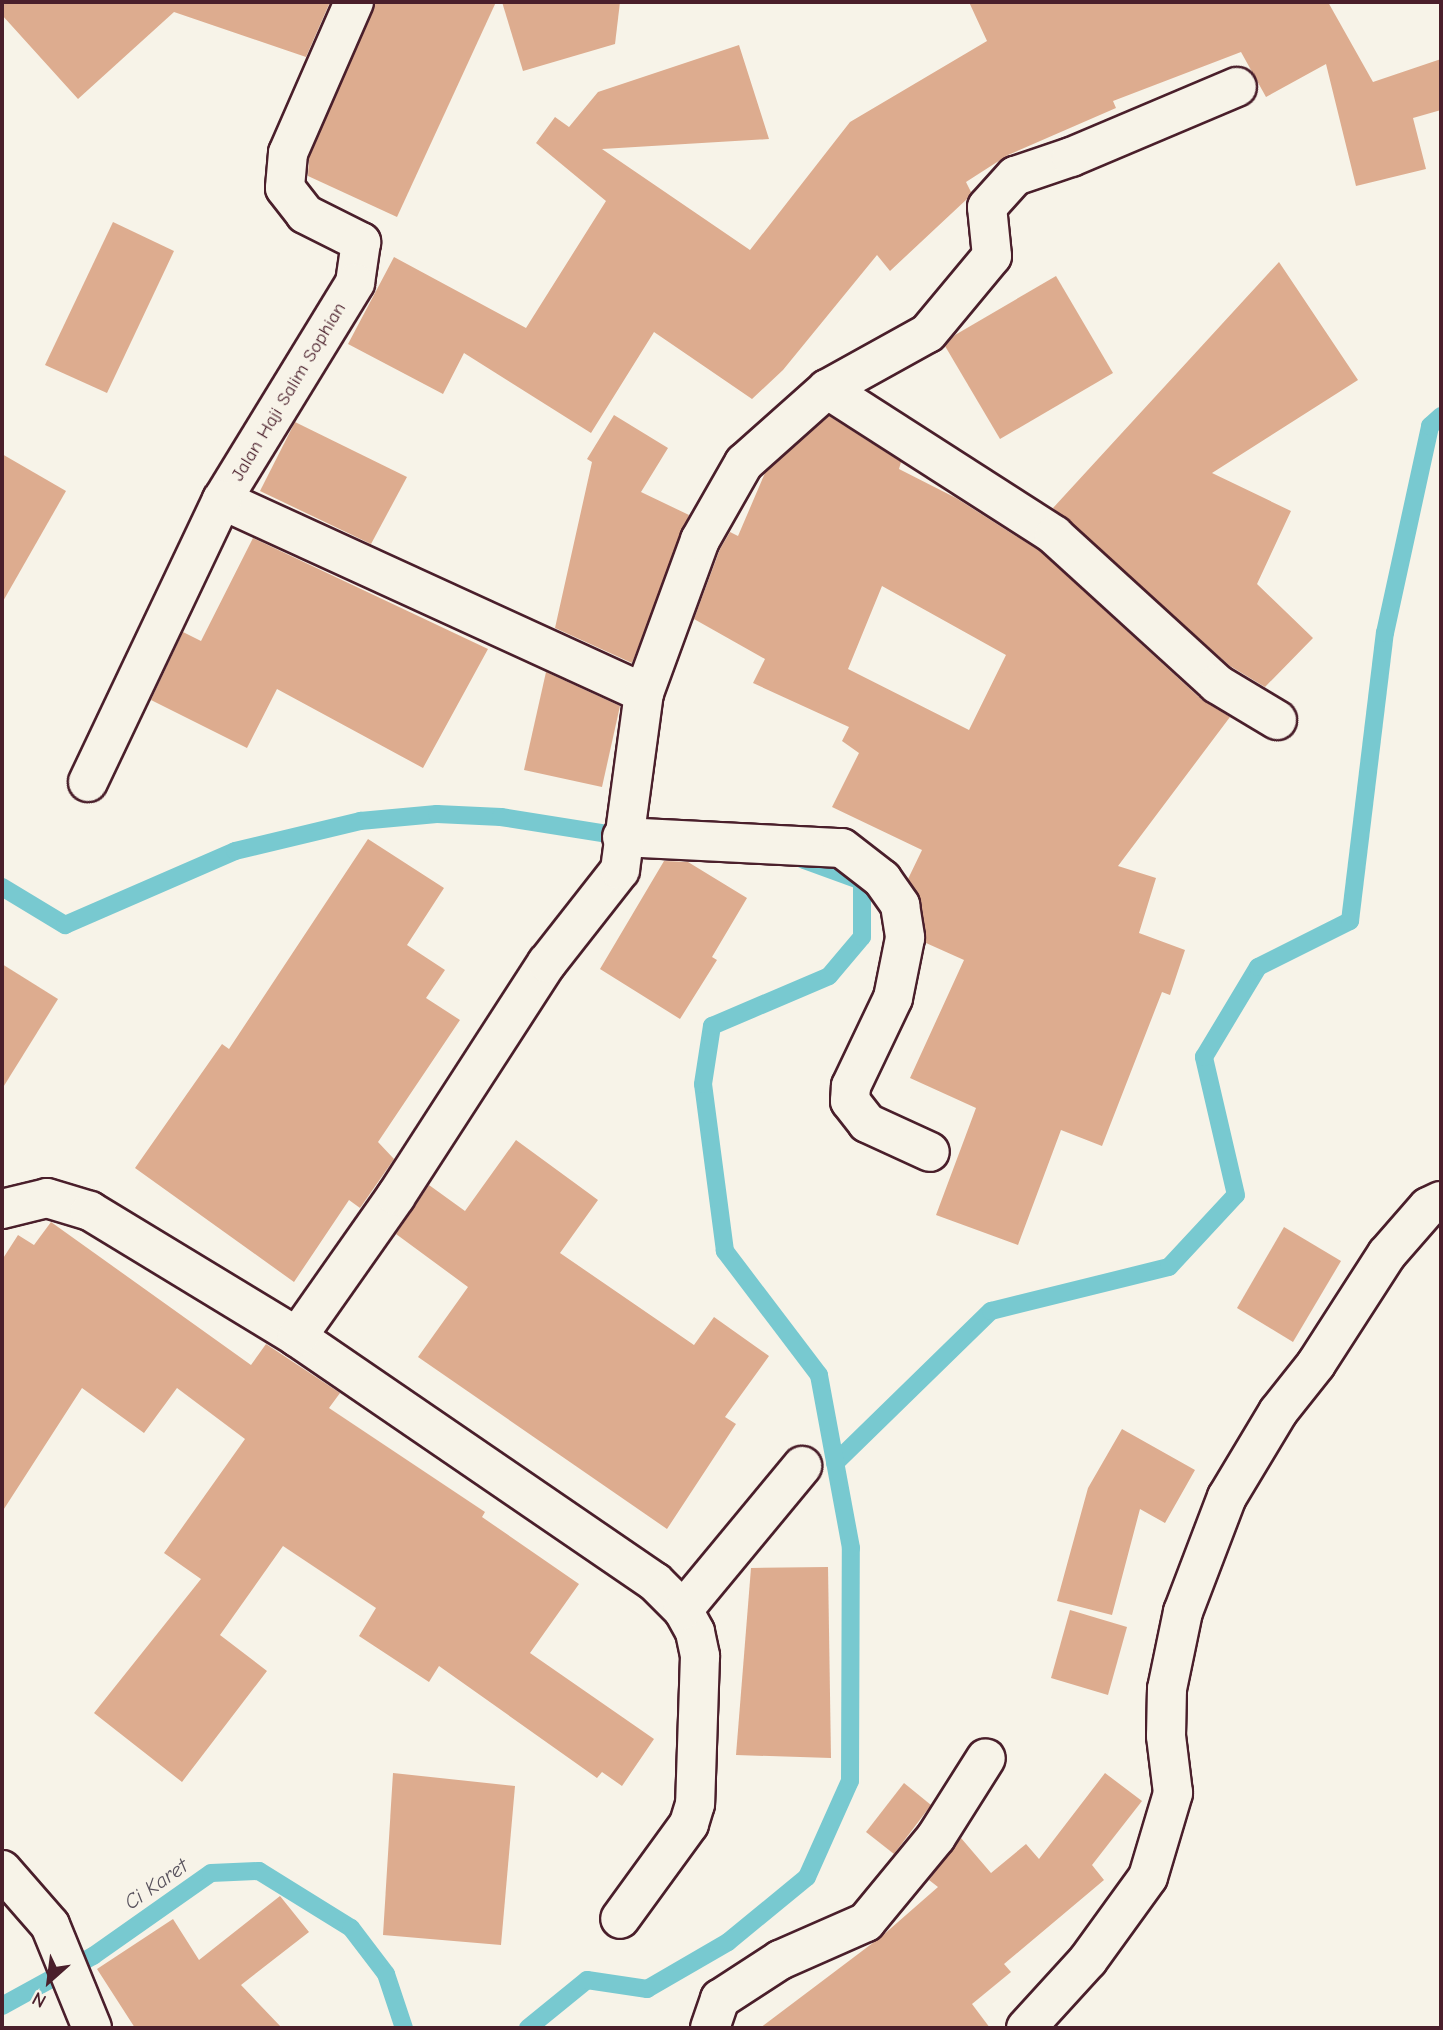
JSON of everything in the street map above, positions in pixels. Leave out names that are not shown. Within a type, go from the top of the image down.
[{"type":"street","name":"Jalan Haji Salim Sophian","points":[[354,2],[288,153],[285,188],[305,214],[361,242],[355,283],[222,500],[644,694]]},
{"type":"street","points":[[297,1337],[397,1196],[547,963],[585,918],[621,853],[644,694],[699,540],[744,463],[827,389],[928,333],[992,256],[987,206],[1016,176],[1071,158],[1237,87]]},
{"type":"street","points":[[827,389],[1054,535],[1217,684],[1277,720]]},
{"type":"street","points":[[88,782],[222,500]]},
{"type":"street","points":[[621,853],[842,848],[882,879],[900,905],[906,930],[893,998],[851,1086],[853,1108],[867,1123],[930,1152]]},
{"type":"street","points":[[2,1209],[47,1198],[90,1211],[297,1337],[655,1582],[683,1610],[695,1632],[700,1656],[695,1804],[689,1825],[620,1919]]},
{"type":"street","points":[[1026,2028],[1088,1960],[1148,1877],[1173,1793],[1166,1736],[1167,1689],[1184,1612],[1227,1497],[1278,1412],[1317,1364],[1387,1254],[1428,1208],[1441,1201]]},
{"type":"street","points":[[683,1610],[802,1466]]},
{"type":"street","points":[[710,2028],[720,1999],[780,1960],[866,1922],[923,1854],[986,1758]]},
{"type":"street","points":[[2,1870],[50,1925],[91,2024]]},
{"type":"building","points":[[2,2],[330,2],[306,57],[174,12],[78,99],[2,15]]},
{"type":"building","points":[[375,2],[496,2],[397,217],[308,176],[309,158]]},
{"type":"building","points":[[502,2],[620,2],[615,44],[523,71]]},
{"type":"building","points":[[969,2],[1328,2],[1373,82],[1441,59],[1441,110],[1413,118],[1426,169],[1356,186],[1326,64],[1266,97],[1241,52],[1113,101],[1116,108],[1008,155],[966,182],[971,192],[967,199],[890,271],[877,255],[783,370],[752,399],[654,332],[591,433],[464,353],[443,394],[348,344],[394,257],[526,328],[606,201],[536,143],[555,117],[569,127],[598,92],[739,45],[769,139],[602,149],[750,250],[850,122],[987,41]]},
{"type":"building","points":[[113,222],[174,251],[107,393],[45,365]]},
{"type":"building","points":[[1279,262],[1358,380],[1212,473],[1291,511],[1257,584],[1313,638],[1265,687],[1230,666],[1053,508]]},
{"type":"building","points":[[1056,276],[1113,373],[1000,439],[945,346],[955,335]]},
{"type":"building","points":[[614,415],[668,448],[641,492],[689,515],[632,663],[555,628],[592,462],[587,459]]},
{"type":"building","points":[[829,416],[901,462],[899,469],[956,498],[1041,552],[1202,700],[1230,717],[1118,866],[1156,878],[1139,933],[1185,950],[1170,995],[1162,992],[1102,1146],[1061,1130],[1018,1245],[936,1215],[976,1108],[910,1078],[964,960],[926,943],[921,901],[908,879],[922,850],[832,807],[859,753],[842,741],[849,727],[753,683],[765,659],[694,619],[720,549],[730,532],[738,536],[765,473]],"holes":[[[882,586],[1006,655],[969,730],[848,669]]]},
{"type":"building","points":[[295,422],[407,477],[371,544],[260,491]]},
{"type":"building","points":[[2,454],[66,491],[2,603]]},
{"type":"building","points":[[253,538],[488,649],[423,768],[277,689],[247,748],[151,700],[183,632],[201,641]]},
{"type":"building","points":[[546,672],[620,706],[602,787],[524,770]]},
{"type":"building","points":[[368,839],[444,888],[407,945],[445,970],[426,998],[460,1020],[378,1142],[394,1159],[360,1208],[349,1200],[294,1282],[135,1168],[222,1044],[229,1049]]},
{"type":"building","points":[[664,861],[688,862],[747,898],[712,957],[717,960],[680,1019],[600,969]]},
{"type":"building","points":[[2,964],[58,999],[2,1089]]},
{"type":"building","points":[[516,1140],[598,1200],[560,1253],[694,1345],[714,1317],[769,1356],[725,1417],[736,1424],[667,1529],[418,1357],[468,1287],[396,1234],[429,1185],[465,1211]]},
{"type":"building","points":[[51,1222],[251,1365],[266,1344],[340,1393],[329,1408],[485,1512],[482,1517],[579,1584],[530,1653],[654,1739],[622,1786],[602,1772],[597,1778],[439,1666],[429,1682],[359,1636],[376,1608],[283,1546],[220,1635],[267,1671],[182,1782],[94,1713],[201,1579],[164,1553],[245,1439],[177,1388],[144,1433],[82,1388],[2,1512],[2,1260],[18,1235],[34,1245]]},
{"type":"building","points":[[1284,1227],[1341,1261],[1293,1342],[1237,1308]]},
{"type":"building","points":[[1122,1429],[1195,1470],[1165,1523],[1140,1509],[1112,1615],[1057,1601],[1088,1488]]},
{"type":"building","points":[[828,1567],[831,1758],[736,1755],[751,1568]]},
{"type":"building","points":[[1070,1610],[1127,1627],[1108,1695],[1051,1678]]},
{"type":"building","points":[[393,1773],[515,1786],[501,1945],[383,1935]]},
{"type":"building","points":[[1105,1773],[1142,1801],[1092,1865],[1104,1880],[1004,1964],[1011,1972],[972,2004],[990,2028],[760,2028],[882,1936],[938,1887],[929,1880],[961,1838],[991,1873],[1026,1844],[1039,1859]]},
{"type":"building","points":[[904,1783],[931,1805],[894,1854],[866,1832]]},
{"type":"building","points":[[280,1896],[309,1932],[241,1985],[282,2028],[135,2028],[97,1969],[173,1919],[199,1960]]},
{"type":"waterway","points":[[835,1463],[991,1311],[1169,1267],[1236,1195],[1204,1057],[1258,967],[1350,921],[1385,633],[1430,426],[1441,416]]},
{"type":"waterway","points":[[2,887],[65,925],[235,851],[360,821],[437,814],[501,817],[627,837]]},
{"type":"waterway","points":[[528,2028],[587,1980],[647,1989],[728,1942],[807,1877],[850,1781],[851,1548],[819,1375],[725,1251],[703,1084],[712,1026],[829,976],[862,937],[862,881],[804,860]]},
{"type":"waterway","name":"Ci Karet","points":[[2,2006],[93,1956],[211,1873],[259,1871],[351,1928],[386,1974],[404,2028]]}]
